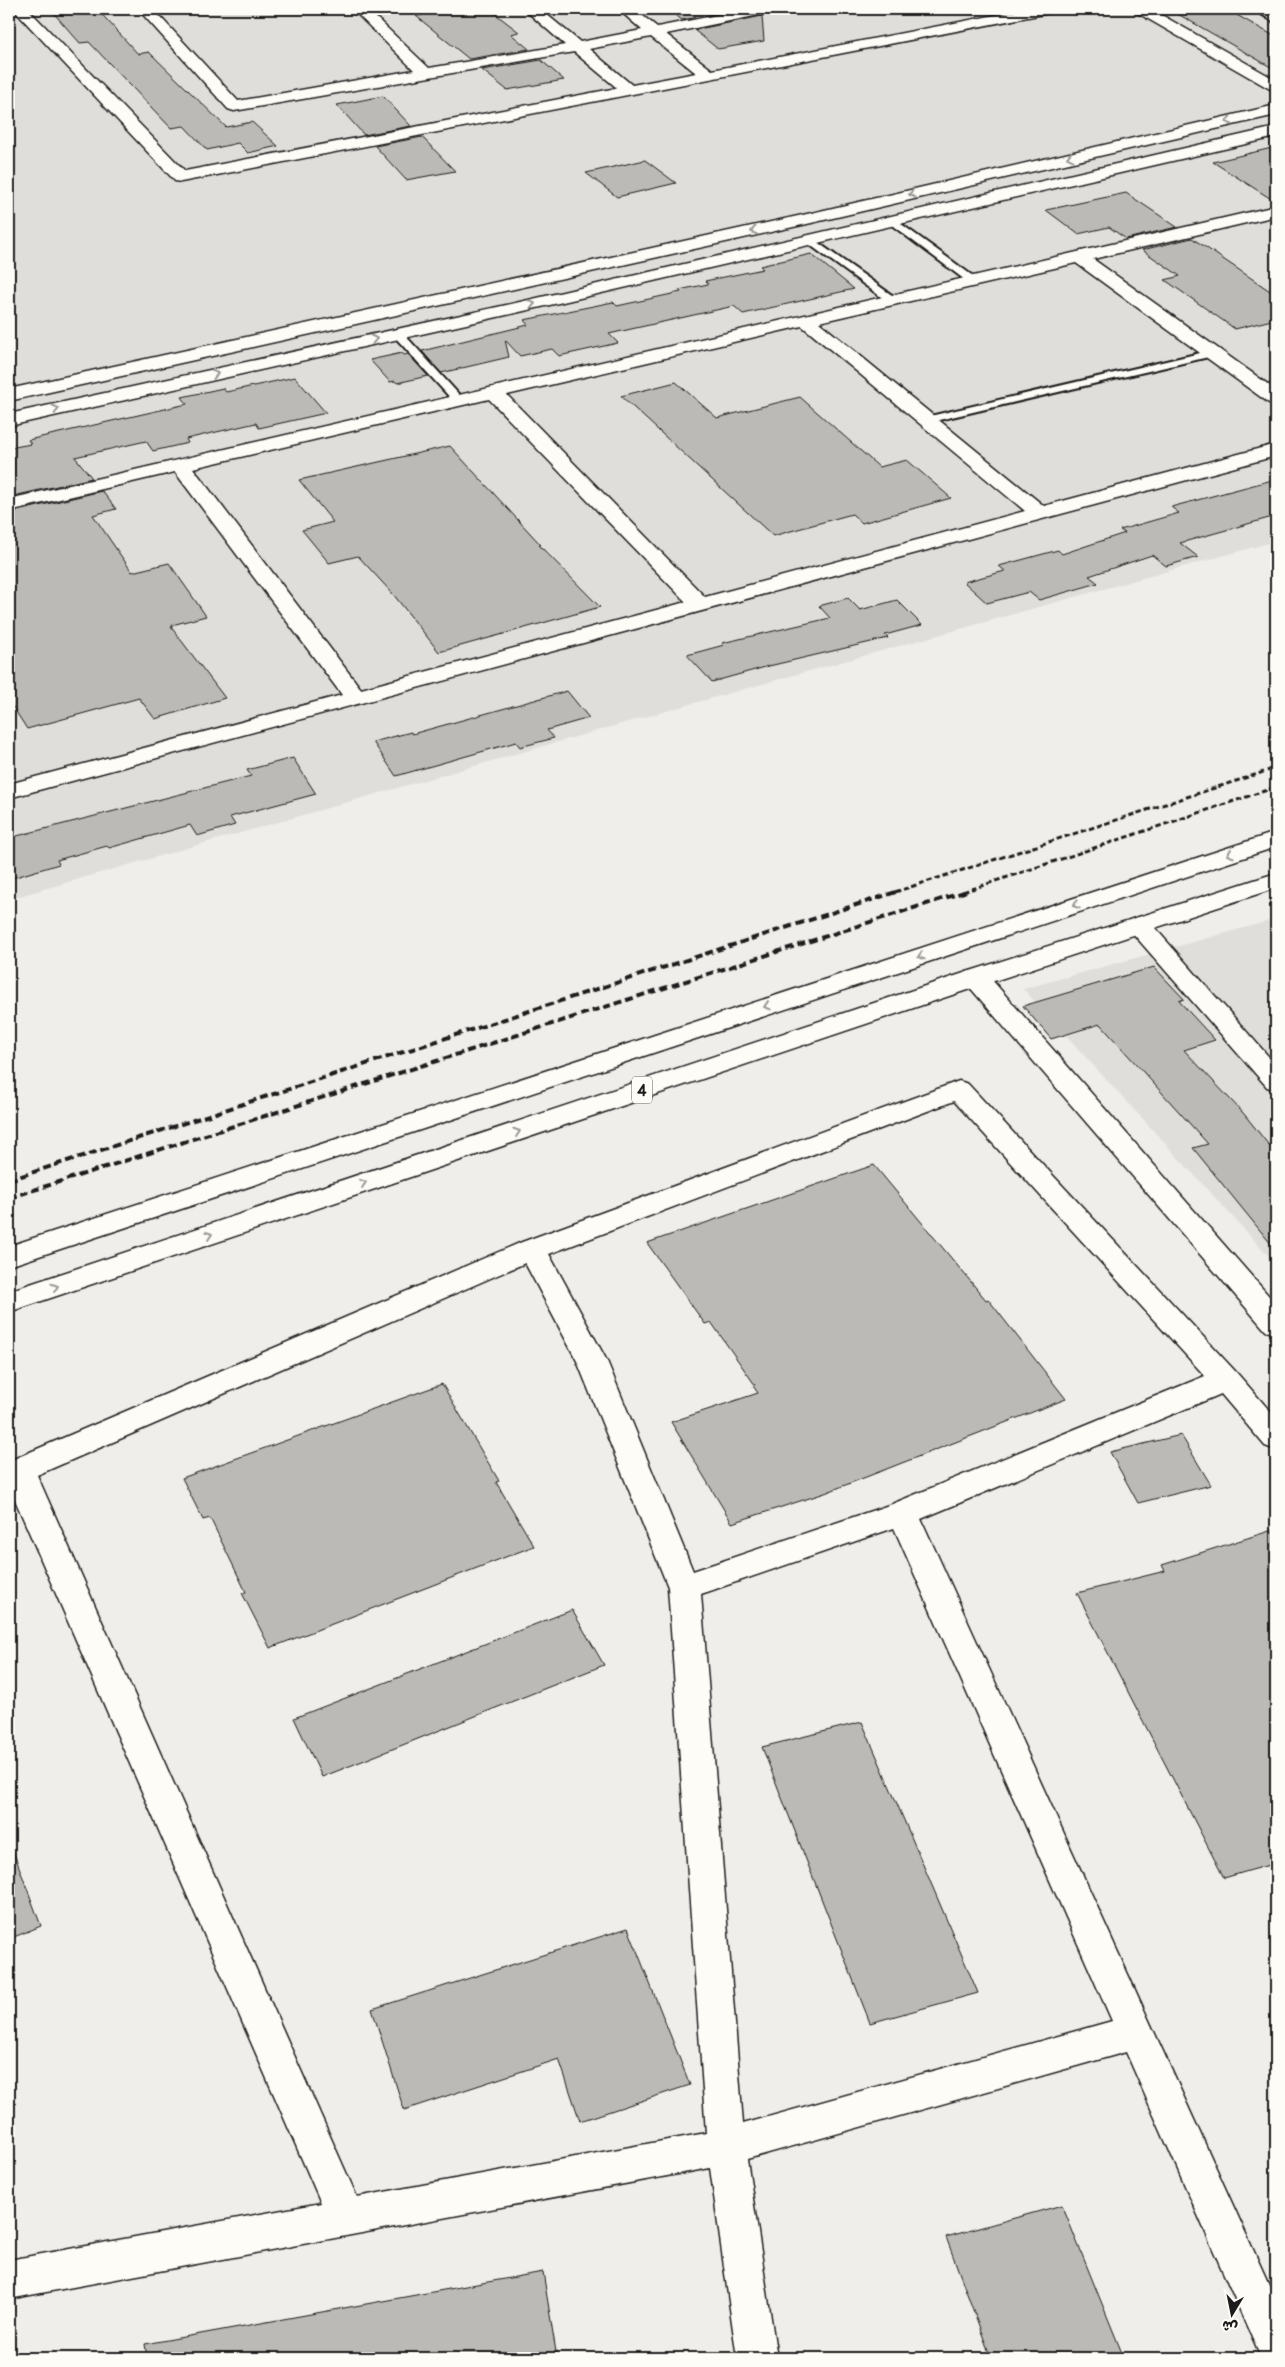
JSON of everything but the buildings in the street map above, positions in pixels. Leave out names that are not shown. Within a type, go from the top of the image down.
[{"type":"street","points":[[20,9],[181,176],[1049,9]]},
{"type":"street","points":[[144,9],[234,106],[576,47],[769,9]]},
{"type":"street","points":[[359,9],[426,73]]},
{"type":"street","points":[[531,9],[629,90]]},
{"type":"street","points":[[625,9],[709,74]]},
{"type":"street","points":[[1141,9],[1276,86]]},
{"type":"street","points":[[9,395],[798,221],[1276,110]]},
{"type":"street","points":[[9,420],[398,334],[1276,132]]},
{"type":"street","points":[[9,505],[1276,211]]},
{"type":"street","points":[[1078,257],[1276,399]]},
{"type":"street","points":[[805,320],[1040,513]]},
{"type":"street","points":[[494,393],[701,605]]},
{"type":"street","points":[[9,791],[1276,450]]},
{"type":"street","points":[[180,465],[356,698]]},
{"type":"street","name":"4","points":[[9,1256],[1276,839]]},
{"type":"street","name":"4","points":[[9,1302],[976,978],[1276,880]]},
{"type":"street","points":[[1139,925],[1276,1081]]},
{"type":"street","points":[[976,978],[1276,1323]]},
{"type":"street","points":[[347,2218],[14,1472],[532,1249],[959,1090],[1226,1380],[1276,1438]]},
{"type":"street","points":[[532,1249],[592,1361],[684,1587],[726,2148],[756,2358]]},
{"type":"street","points":[[684,1587],[902,1513],[1226,1380]]},
{"type":"street","points":[[902,1513],[1276,2345]]},
{"type":"street","points":[[9,2280],[726,2148],[1135,2032]]},
{"type":"lane","points":[[1257,9],[1276,20]]},
{"type":"lane","points":[[893,221],[973,282]]},
{"type":"lane","points":[[810,240],[892,300]]},
{"type":"lane","points":[[398,334],[459,401]]},
{"type":"lane","points":[[926,420],[1213,353]]},
{"type":"shaded area","points":[[9,9],[1276,9],[1276,541],[698,702],[9,899]]},
{"type":"shaded area","points":[[1276,919],[1276,1264],[1023,989]]},
{"type":"railway","points":[[895,892],[1276,768]]},
{"type":"railway","points":[[963,892],[1276,787]]},
{"type":"railway","points":[[9,1180],[899,891]]},
{"type":"railway","points":[[9,1198],[967,891]]}]
